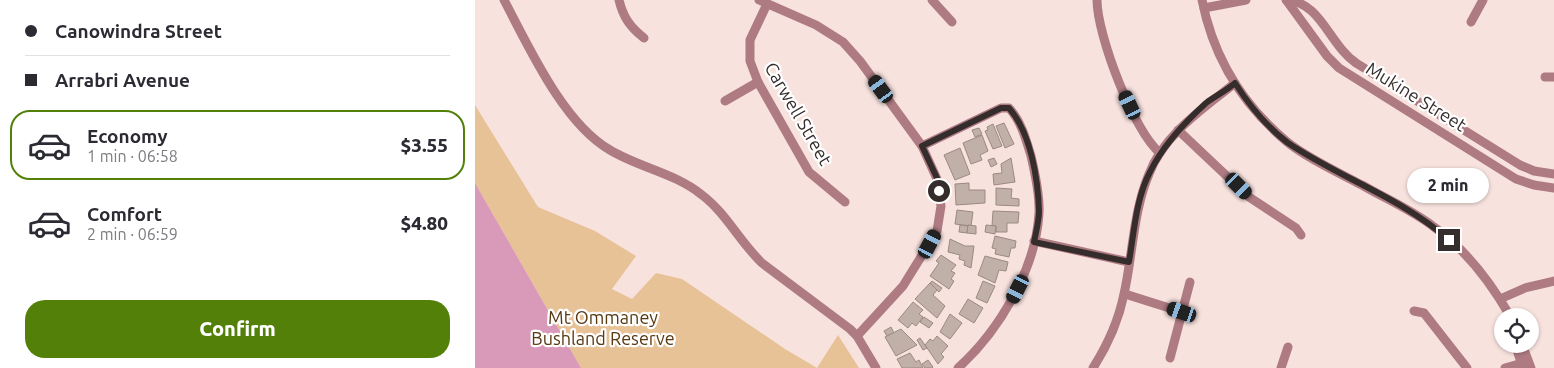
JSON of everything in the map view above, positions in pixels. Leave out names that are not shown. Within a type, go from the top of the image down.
[{"type":"street","points":[[504,0],[568,111],[593,138],[624,158],[677,179],[701,194],[721,213],[749,251],[762,263],[857,336],[876,368]]},
{"type":"street","points":[[619,0],[624,17],[631,28],[644,38]]},
{"type":"street","points":[[932,0],[952,22]]},
{"type":"street","points":[[1097,0],[1099,25],[1116,75],[1145,135],[1153,147],[1161,153]]},
{"type":"street","points":[[1246,0],[1203,4],[1217,49],[1235,83],[1259,116],[1288,142],[1435,227],[1463,252],[1505,308]]},
{"type":"street","name":"Mukine Street","points":[[1287,0],[1300,2],[1314,12],[1338,47],[1356,63],[1520,165],[1534,171],[1554,174]]},
{"type":"street","name":"Mukine Street","points":[[1287,0],[1327,56],[1344,71],[1513,177],[1534,185],[1554,188]]},
{"type":"street","points":[[1471,22],[1483,0]]},
{"type":"street","points":[[763,2],[816,25],[843,42],[860,61],[922,146],[937,178],[941,206],[937,231],[903,286],[857,336]]},
{"type":"street","name":"Carwell Street","points":[[763,2],[750,40],[750,61],[758,82],[809,172],[845,202]]},
{"type":"street","points":[[725,100],[758,82]]},
{"type":"street","points":[[1096,367],[1117,319],[1125,294],[1138,210],[1149,173],[1178,130],[1207,102],[1235,83]]},
{"type":"street","points":[[922,146],[1001,108],[1009,108],[1017,117],[1034,170],[1039,212],[1034,242],[1018,289],[990,335],[958,368]]},
{"type":"street","points":[[1178,130],[1249,197],[1296,228],[1301,235]]},
{"type":"street","points":[[1034,242],[1129,262]]},
{"type":"street","points":[[1500,299],[1525,288],[1554,281]]},
{"type":"street","points":[[1170,358],[1190,282]]},
{"type":"street","points":[[1125,294],[1182,312]]},
{"type":"street","points":[[1500,299],[1503,308]]},
{"type":"street","points":[[1413,310],[1424,313],[1467,368]]},
{"type":"street","points":[[1281,368],[1288,347]]},
{"type":"street","points":[[1505,368],[1526,365],[1520,353]]},
{"type":"green space","name":"Mt Ommaney Bushland Reserve","points":[[475,105],[538,207],[595,231],[636,256],[612,289],[632,299],[656,273],[682,279],[785,349],[817,368],[581,368],[475,183]]},
{"type":"green space","points":[[838,335],[859,368],[817,368]]},
{"type":"shaded area","points":[[475,183],[581,368],[475,368]]},
{"type":"building","points":[[1004,123],[1014,144],[1005,148],[996,126]]},
{"type":"building","points":[[993,124],[1002,146],[993,149],[985,131],[988,130],[987,127]]},
{"type":"building","points":[[979,128],[982,134],[975,137],[972,130]]},
{"type":"building","points":[[982,135],[988,151],[980,155],[982,160],[971,164],[963,143]]},
{"type":"building","points":[[960,148],[970,174],[955,180],[944,155]]},
{"type":"building","points":[[994,158],[997,164],[991,167],[988,160]]},
{"type":"building","points":[[1011,158],[1015,182],[994,185],[993,174],[1002,173],[1001,164]]},
{"type":"building","points":[[969,183],[969,190],[985,190],[985,203],[956,205],[955,184]]},
{"type":"building","points":[[996,188],[1012,189],[1011,198],[1019,199],[1019,206],[996,205]]},
{"type":"building","points":[[957,210],[973,212],[971,226],[955,224]]},
{"type":"building","points":[[993,211],[1019,212],[1018,223],[1007,223],[1007,232],[996,232],[996,226],[992,226]]},
{"type":"building","points":[[960,225],[968,226],[967,233],[959,232]]},
{"type":"building","points":[[968,225],[976,226],[976,234],[967,233]]},
{"type":"building","points":[[986,225],[996,226],[995,234],[985,232]]},
{"type":"building","points":[[995,236],[1016,241],[1015,248],[1011,248],[1009,257],[995,254],[996,249],[992,248]]},
{"type":"building","points":[[950,239],[965,246],[974,246],[971,268],[964,265],[965,261],[959,259],[960,255],[948,252]]},
{"type":"building","points":[[941,255],[956,265],[951,271],[955,273],[951,279],[954,281],[949,289],[930,276],[939,263],[936,261]]},
{"type":"building","points":[[985,256],[1008,262],[1006,271],[999,270],[995,283],[978,275]]},
{"type":"building","points":[[932,281],[942,288],[939,292],[930,283]]},
{"type":"building","points":[[983,281],[995,286],[987,303],[976,298]]},
{"type":"building","points":[[930,283],[937,290],[933,295],[945,306],[937,318],[915,299]]},
{"type":"building","points":[[968,299],[983,308],[974,323],[959,314]]},
{"type":"building","points":[[913,302],[923,310],[919,314],[923,317],[916,326],[912,323],[908,328],[898,320]]},
{"type":"building","points":[[950,314],[962,323],[950,339],[940,332]]},
{"type":"building","points":[[924,317],[933,323],[929,328],[920,322]]},
{"type":"building","points":[[891,327],[894,333],[887,336],[884,331]]},
{"type":"building","points":[[901,329],[917,345],[896,356],[885,337]]},
{"type":"building","points":[[937,336],[948,346],[941,354],[944,357],[938,364],[925,345],[930,339],[933,341]]},
{"type":"building","points":[[920,338],[927,348],[923,350],[917,340]]},
{"type":"building","points":[[910,353],[916,362],[919,360],[923,368],[902,368],[897,359]]},
{"type":"building","points":[[928,360],[932,368],[925,368],[922,364]]},
{"type":"route","points":[[939,191],[937,178],[922,146],[1001,108],[1009,108],[1017,117],[1034,170],[1039,212],[1034,242],[1129,262],[1138,210],[1149,173],[1178,130],[1207,102],[1235,83],[1259,116],[1288,142],[1362,186],[1425,220],[1449,240]]}]
